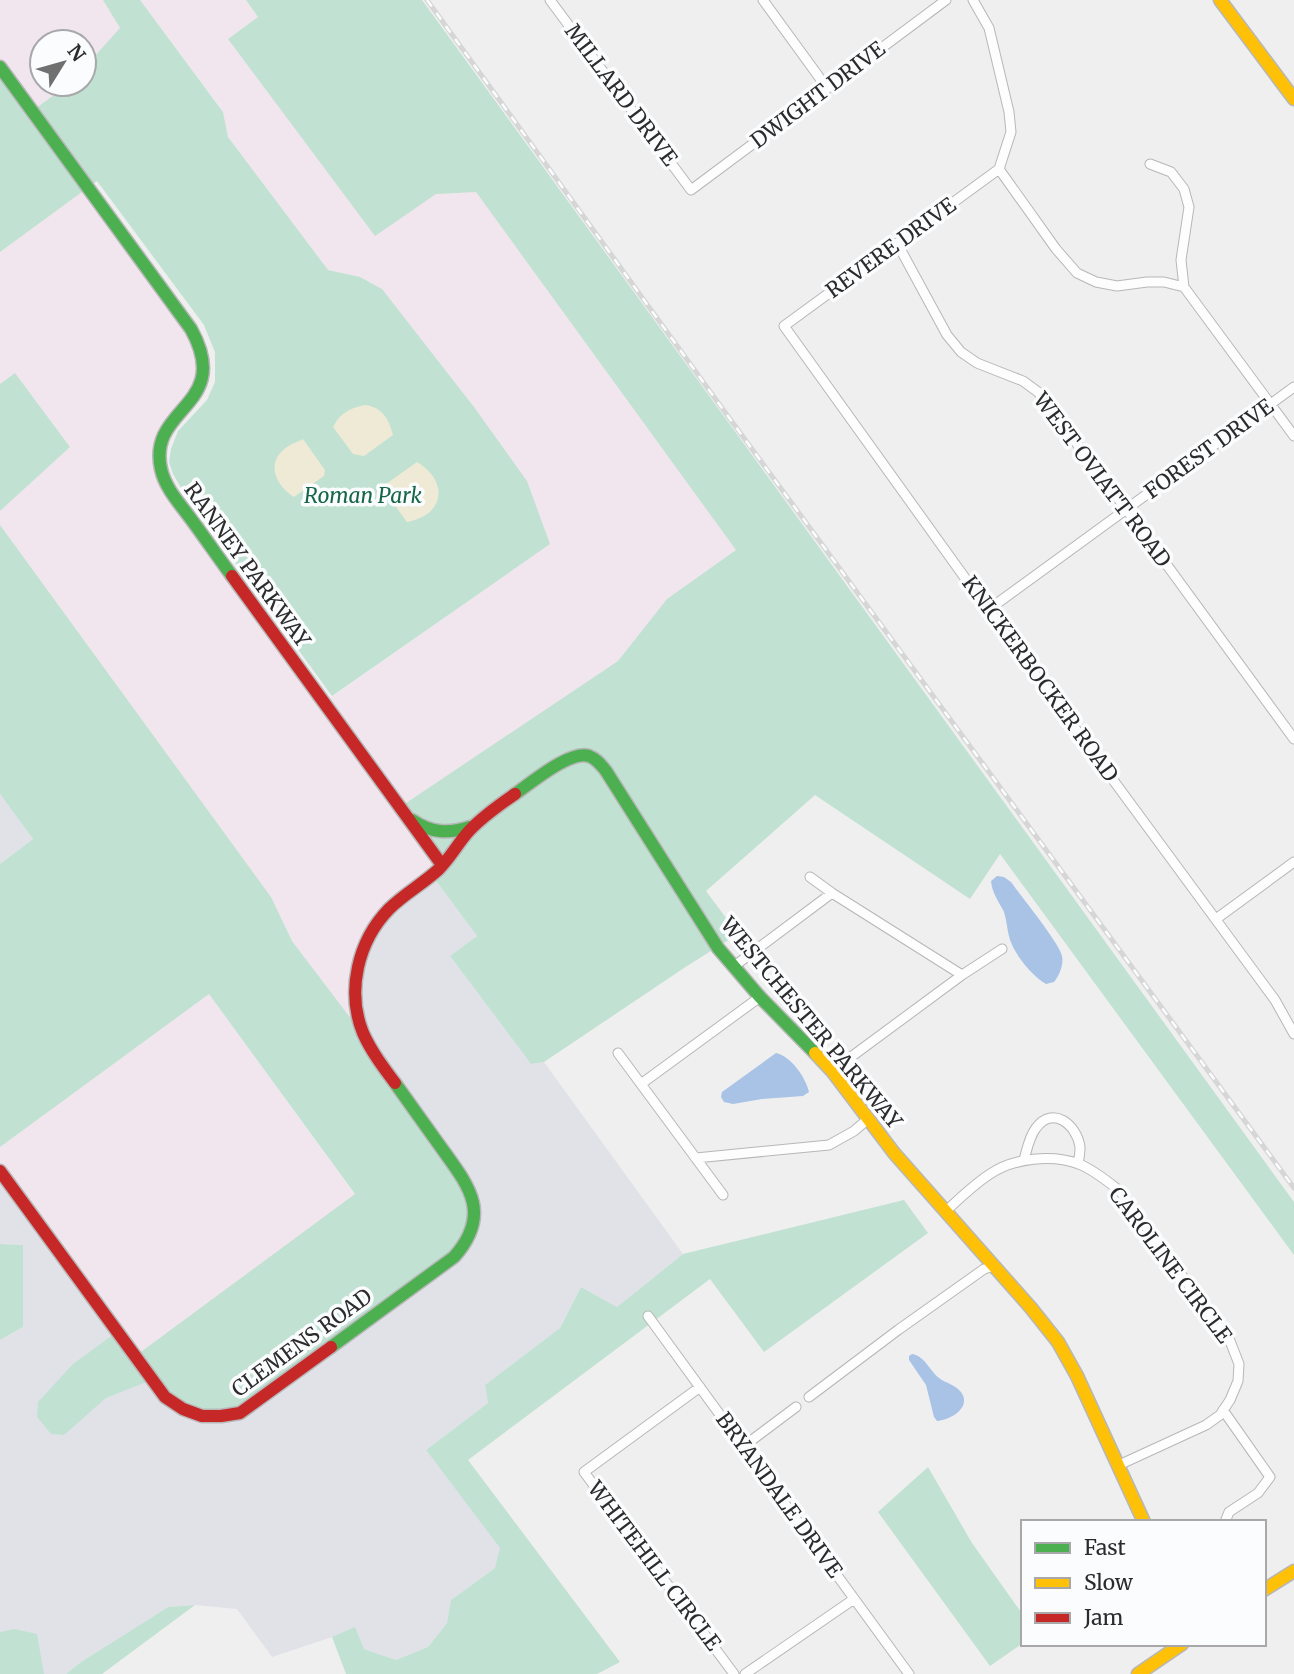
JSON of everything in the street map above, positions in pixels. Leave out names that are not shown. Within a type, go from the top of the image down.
[{"type":"street","name":"MILLARD DRIVE","points":[[550,0],[691,190]]},
{"type":"street","points":[[763,0],[827,88]]},
{"type":"street","name":"DWIGHT DRIVE","points":[[691,190],[946,0]]},
{"type":"street","points":[[973,0],[989,28],[1009,112],[1011,132],[999,169],[1056,249],[1077,273],[1096,282],[1117,286],[1164,282],[1184,288]]},
{"type":"street","points":[[1220,0],[1294,98]]},
{"type":"street","name":"RANNEY PARKWAY","points":[[0,67],[200,343],[203,370],[197,392],[168,426],[160,448],[159,462],[166,485],[442,866]]},
{"type":"street","points":[[1150,164],[1171,172],[1184,189],[1189,207],[1181,260],[1184,288],[1294,436]]},
{"type":"street","name":"REVERE DRIVE","points":[[784,326],[999,169]]},
{"type":"street","name":"WEST OVIATT ROAD","points":[[897,243],[947,335],[961,352],[977,363],[1023,381],[1038,392],[1294,739]]},
{"type":"street","name":"KNICKERBOCKER ROAD","points":[[784,326],[988,610],[1275,1000],[1294,1034]]},
{"type":"street","name":"FOREST DRIVE","points":[[988,610],[1294,387]]},
{"type":"street","name":"WESTCHESTER PARKWAY","points":[[359,1021],[355,998],[360,958],[366,941],[389,909],[442,866],[474,826],[498,807],[570,758],[582,755],[594,757],[603,766],[718,948],[733,967],[832,1071],[894,1153],[995,1266],[1058,1342],[1077,1376],[1143,1520]]},
{"type":"street","points":[[407,817],[419,826],[443,833],[474,826]]},
{"type":"street","points":[[1216,919],[1294,862]]},
{"type":"street","points":[[810,877],[962,975]]},
{"type":"street","points":[[733,967],[832,893]]},
{"type":"street","points":[[832,1071],[962,975],[1002,949]]},
{"type":"street","points":[[641,1084],[760,996]]},
{"type":"street","name":"CLEMENS ROAD","points":[[0,1171],[165,1397],[191,1413],[217,1417],[240,1413],[454,1257],[469,1237],[474,1211],[471,1193],[465,1181],[377,1058],[359,1021]]},
{"type":"street","points":[[618,1053],[723,1195]]},
{"type":"street","points":[[1024,1160],[1028,1142],[1037,1126],[1052,1118],[1066,1121],[1072,1127],[1080,1147],[1078,1164]]},
{"type":"street","points":[[696,1158],[829,1145],[854,1131],[868,1119]]},
{"type":"street","name":"CAROLINE CIRCLE","points":[[945,1212],[992,1172],[1024,1160],[1039,1158],[1078,1164],[1099,1175],[1119,1191],[1230,1341],[1239,1364],[1238,1381],[1230,1401],[1220,1415],[1206,1425],[1119,1465]]},
{"type":"street","points":[[809,1397],[908,1322],[984,1269],[995,1266]]},
{"type":"street","name":"BRYANDALE DRIVE","points":[[648,1316],[909,1674]]},
{"type":"street","name":"WHITEHILL CIRCLE","points":[[700,1387],[584,1472],[734,1674]]},
{"type":"street","points":[[744,1446],[796,1407]]},
{"type":"street","points":[[1223,1410],[1270,1477],[1258,1493],[1229,1512],[1226,1520]]},
{"type":"street","points":[[1266,1589],[1294,1571]]},
{"type":"street","points":[[745,1674],[855,1599]]},
{"type":"street","points":[[1138,1674],[1179,1646]]},
{"type":"shaded area","points":[[0,0],[103,0],[120,28],[98,52],[98,28],[28,28],[28,98],[50,98],[28,114],[0,76]]},
{"type":"shaded area","points":[[140,0],[246,0],[258,17],[229,39],[436,193],[476,192],[736,550],[667,599],[618,661],[403,805],[326,701],[550,544],[527,481],[474,407],[382,289],[360,277],[328,270],[228,137],[223,111]]},
{"type":"shaded area","points":[[82,192],[175,317],[192,344],[198,363],[196,384],[162,426],[156,445],[155,464],[437,864],[368,929],[355,1024],[292,941],[271,897],[0,525],[0,511],[70,447],[15,373],[0,384],[0,252]]},
{"type":"shaded area","points":[[0,794],[33,839],[0,864]]},
{"type":"shaded area","points":[[434,878],[477,936],[450,956],[531,1064],[544,1062],[683,1254],[617,1307],[581,1287],[560,1328],[485,1385],[488,1403],[426,1450],[501,1549],[495,1568],[451,1600],[447,1623],[428,1647],[396,1660],[364,1649],[355,1628],[272,1657],[237,1609],[195,1605],[168,1607],[66,1674],[0,1674],[0,1340],[23,1327],[23,1245],[0,1244],[0,1178],[166,1405],[454,1261],[475,1194],[376,1052],[360,1009],[360,983],[365,957],[387,917]]},
{"type":"shaded area","points":[[209,994],[355,1195],[132,1358],[0,1178],[0,1147]]},
{"type":"green space","name":"Roman Park","points":[[103,0],[140,0],[223,112],[228,137],[328,270],[360,277],[382,289],[474,407],[527,481],[550,544],[332,696],[173,474],[169,462],[171,449],[178,431],[207,400],[215,382],[215,352],[204,325],[97,181],[0,252],[0,76],[28,114],[50,98],[98,98],[98,52],[120,28]]},
{"type":"green space","points":[[246,0],[422,0],[1294,1202],[1294,1255],[1000,854],[970,899],[815,795],[706,891],[738,934],[544,1062],[531,1064],[450,956],[477,936],[434,878],[448,865],[403,805],[618,661],[667,599],[736,550],[476,192],[436,194],[375,236],[228,39],[258,17]]},
{"type":"green space","points":[[15,373],[70,447],[0,511],[0,384]]},
{"type":"green space","points":[[0,525],[271,897],[292,941],[355,1024],[366,1054],[451,1170],[467,1208],[468,1224],[462,1240],[450,1255],[238,1409],[210,1412],[183,1405],[163,1389],[138,1354],[355,1194],[209,994],[0,1147],[0,864],[33,839],[0,794]]},
{"type":"green space","points":[[904,1200],[928,1233],[764,1352],[710,1279],[468,1460],[620,1662],[597,1674],[346,1674],[332,1637],[355,1627],[364,1649],[396,1660],[428,1647],[447,1623],[451,1600],[495,1568],[500,1548],[426,1450],[488,1403],[485,1385],[560,1328],[581,1287],[617,1307],[683,1254]]},
{"type":"green space","points":[[0,1244],[23,1245],[23,1327],[0,1340]]},
{"type":"green space","points":[[114,1334],[149,1381],[106,1398],[64,1435],[51,1434],[37,1417],[38,1402],[73,1364]]},
{"type":"green space","points":[[928,1467],[972,1543],[1021,1612],[1021,1644],[990,1666],[878,1512]]},
{"type":"green space","points":[[195,1605],[102,1674],[66,1674],[168,1607]]},
{"type":"green space","points":[[14,1629],[37,1634],[44,1674],[0,1674],[0,1632]]},
{"type":"sand","points":[[365,405],[376,408],[384,415],[393,435],[364,456],[353,454],[333,427],[346,412]]},
{"type":"sand","points":[[303,439],[325,470],[324,476],[294,497],[278,480],[275,473],[276,459],[289,446]]},
{"type":"sand","points":[[417,462],[434,478],[438,496],[429,512],[407,522],[385,492],[386,484]]},
{"type":"water","points":[[997,876],[1011,882],[1060,950],[1062,963],[1054,982],[1046,984],[1035,976],[1016,952],[991,881]]},
{"type":"water","points":[[776,1053],[787,1058],[797,1068],[809,1092],[803,1096],[733,1104],[724,1102],[722,1092]]},
{"type":"water","points":[[912,1354],[921,1358],[938,1377],[961,1392],[964,1403],[954,1415],[937,1421],[934,1417],[926,1385],[909,1360]]},
{"type":"railway","points":[[427,0],[730,419],[1294,1188]]},
{"type":"traffic: fast","points":[[0,67],[191,329],[201,355],[202,375],[197,391],[166,432],[160,448],[161,469],[173,495],[232,576]]},
{"type":"traffic: fast","points":[[515,794],[561,762],[581,755],[597,760],[718,948],[760,997],[815,1053]]},
{"type":"traffic: fast","points":[[412,820],[426,828],[440,831],[470,827]]},
{"type":"traffic: fast","points":[[331,1347],[454,1257],[472,1227],[474,1213],[467,1187],[395,1083]]},
{"type":"traffic: slow","points":[[1220,0],[1294,99]]},
{"type":"traffic: slow","points":[[815,1053],[832,1071],[894,1153],[1058,1342],[1077,1376],[1143,1520]]},
{"type":"traffic: slow","points":[[1266,1589],[1294,1571]]},
{"type":"traffic: slow","points":[[1138,1674],[1179,1646]]},
{"type":"traffic: jam","points":[[232,576],[442,865]]},
{"type":"traffic: jam","points":[[395,1083],[370,1046],[358,1017],[358,967],[369,936],[389,909],[439,869],[474,826],[515,794]]},
{"type":"traffic: jam","points":[[0,1171],[165,1397],[183,1409],[202,1416],[240,1413],[331,1347]]}]
